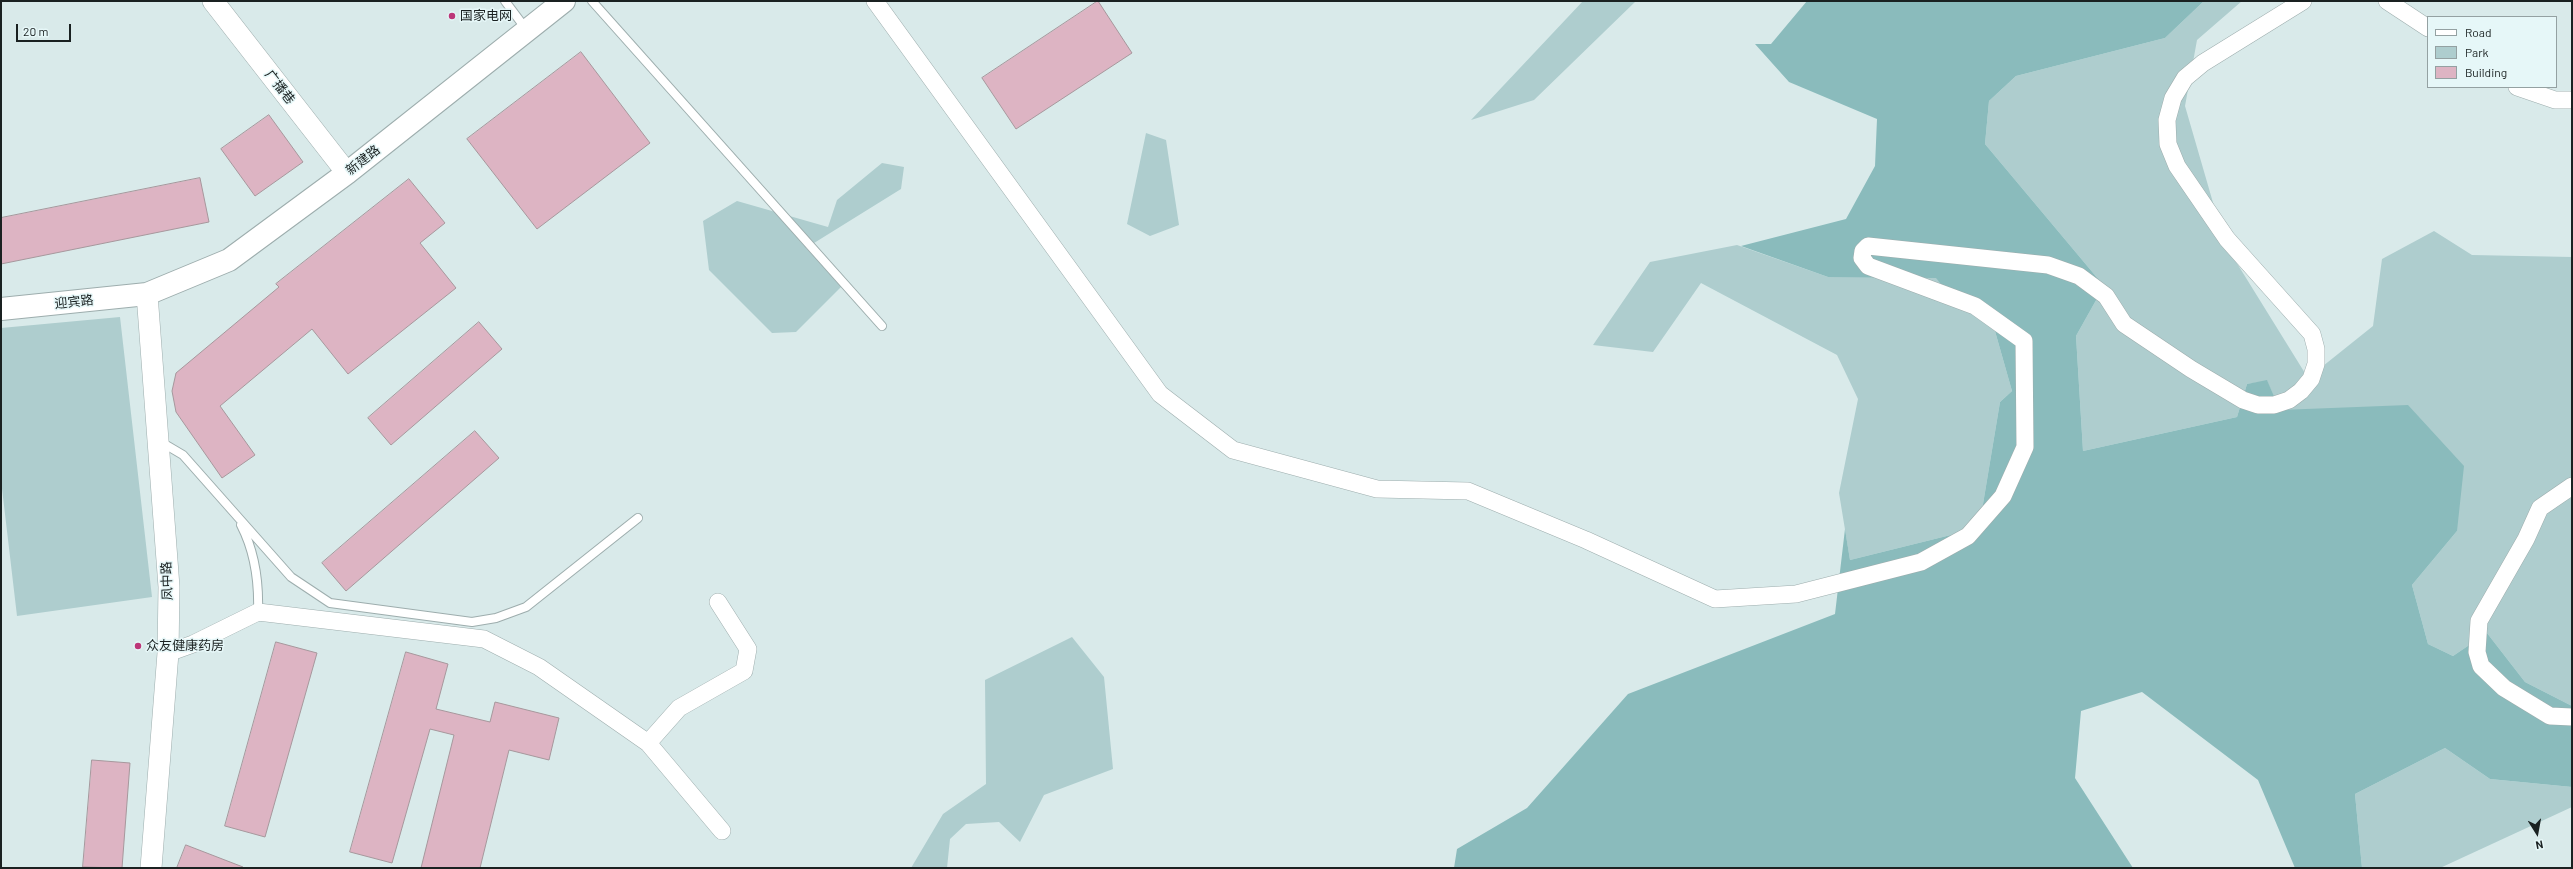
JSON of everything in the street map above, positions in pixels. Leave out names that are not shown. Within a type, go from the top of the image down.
[{"type":"main road","name":"新建路","points":[[148,294],[229,260],[347,173],[564,1]]},
{"type":"main road","name":"迎宾路","points":[[1,309],[148,294]]},
{"type":"street","name":"广播巷","points":[[213,1],[347,173]]},
{"type":"street","points":[[876,1],[1160,394],[1233,450],[1377,489],[1468,491],[1586,540],[1716,599],[1796,594],[1921,562],[1968,536],[2004,496],[2025,447],[2024,341],[1975,306],[1868,266],[1862,258],[1863,251],[1868,246],[2048,265],[2079,276],[2106,296],[2124,324],[2191,369],[2243,400],[2258,405],[2274,405],[2288,400],[2301,391],[2311,379],[2316,364],[2316,349],[2312,334],[2227,239],[2177,166],[2168,144],[2167,120],[2172,98],[2185,78],[2203,63],[2302,1]]},
{"type":"street","points":[[2386,1],[2427,27]]},
{"type":"street","points":[[2520,88],[2556,100],[2572,100]]},
{"type":"street","name":"凤中路","points":[[148,294],[169,586],[168,653],[151,868]]},
{"type":"street","points":[[2572,486],[2540,508],[2526,539],[2480,621],[2477,652],[2481,666],[2504,688],[2550,716],[2572,717]]},
{"type":"street","points":[[648,744],[679,708],[744,671],[748,649],[718,602]]},
{"type":"street","points":[[168,653],[193,644],[258,612],[484,639],[539,667],[648,744],[722,831]]},
{"type":"lane","points":[[505,1],[527,30]]},
{"type":"lane","points":[[592,1],[882,326]]},
{"type":"lane","points":[[158,440],[183,455],[291,577],[330,603],[472,622],[496,618],[526,607],[638,518]]},
{"type":"lane","points":[[235,514],[251,550],[256,569],[258,612]]},
{"type":"green space","points":[[1583,1],[1636,1],[1534,100],[1471,120]]},
{"type":"green space","points":[[2204,1],[2242,1],[2197,40],[2185,106],[2225,244],[2308,378],[2373,326],[2382,259],[2434,231],[2472,255],[2572,257],[2572,706],[2525,682],[2487,633],[2453,656],[2428,644],[2412,585],[2457,531],[2280,410],[2267,381],[2247,384],[2237,417],[2083,451],[2076,336],[2104,286],[1985,144],[1989,101],[2016,76],[2165,38]]},
{"type":"green space","points":[[1146,133],[1166,140],[1179,225],[1150,236],[1127,224]]},
{"type":"green space","points":[[882,163],[904,167],[901,189],[806,248],[843,285],[796,332],[772,333],[709,270],[703,221],[737,201],[828,227],[837,200]]},
{"type":"green space","points":[[1737,245],[1828,277],[1936,277],[1955,302],[1991,317],[2012,391],[2000,402],[1979,528],[1850,560],[1839,493],[1858,399],[1837,355],[1701,283],[1653,352],[1593,345],[1650,262]]},
{"type":"green space","points":[[120,317],[152,597],[17,616],[1,480],[1,328]]},
{"type":"green space","points":[[1072,637],[1104,677],[1113,769],[1044,795],[1020,842],[999,822],[966,824],[950,839],[947,868],[911,868],[943,814],[986,784],[985,680]]},
{"type":"green space","points":[[2445,748],[2490,779],[2572,787],[2572,807],[2440,868],[2362,868],[2355,794]]},
{"type":"shaded area","points":[[1807,1],[2204,1],[2165,38],[2016,76],[1989,101],[1985,144],[2104,286],[2076,336],[2083,451],[2237,417],[2247,384],[2267,380],[2280,410],[2408,405],[2464,466],[2457,531],[2412,585],[2428,644],[2453,656],[2487,633],[2525,682],[2572,706],[2572,787],[2490,779],[2445,748],[2355,794],[2362,868],[2295,868],[2258,780],[2142,692],[2081,711],[2075,778],[2133,868],[1454,868],[1457,849],[1527,808],[1628,694],[1835,614],[1845,529],[1850,560],[1979,528],[2000,402],[2012,391],[1991,317],[1955,302],[1936,278],[1828,277],[1741,246],[1846,219],[1875,166],[1877,119],[1789,82],[1755,44],[1771,44]]},
{"type":"building","points":[[1098,1],[1132,53],[1016,129],[982,78]]},
{"type":"building","points":[[581,52],[650,143],[537,229],[467,139]]},
{"type":"building","points":[[269,115],[303,162],[255,196],[221,149]]},
{"type":"building","points":[[200,178],[209,222],[1,264],[1,218]]},
{"type":"building","points":[[409,179],[445,223],[420,243],[456,288],[348,374],[312,329],[220,406],[255,455],[222,478],[176,412],[172,391],[176,373],[279,287],[276,284]]},
{"type":"building","points":[[479,322],[502,349],[391,445],[368,418]]},
{"type":"building","points":[[475,431],[499,458],[346,591],[322,563]]},
{"type":"building","points":[[276,642],[317,653],[265,837],[225,826]]},
{"type":"building","points":[[406,652],[448,664],[436,709],[490,722],[495,702],[559,718],[549,760],[509,750],[480,868],[421,868],[454,735],[430,729],[392,863],[350,852]]},
{"type":"building","points":[[92,760],[130,763],[122,868],[83,867]]},
{"type":"building","points":[[186,845],[243,867],[243,868],[177,868]]},
{"type":"place","name":"国家电网","points":[[452,16]]},
{"type":"place","name":"众友健康药房","points":[[138,646]]}]
